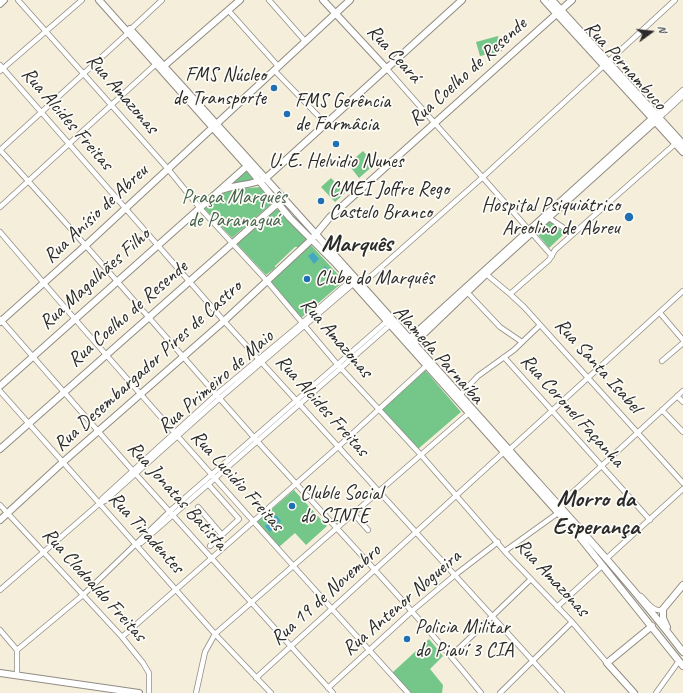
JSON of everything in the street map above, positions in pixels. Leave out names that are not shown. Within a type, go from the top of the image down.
[{"type":"main road","points":[[0,4],[4,0]]},
{"type":"main road","name":"Alameda Parnaíba","points":[[99,0],[129,31],[156,64],[263,180],[316,234],[409,343],[426,366],[506,451],[558,514],[586,545],[681,663]]},
{"type":"main road","points":[[104,0],[129,31],[164,66],[214,126]]},
{"type":"main road","points":[[164,66],[240,0]]},
{"type":"main road","name":"Rua Ceará","points":[[323,0],[387,69]]},
{"type":"main road","name":"Rua Anísio de Abreu","points":[[1,321],[85,246],[350,0]]},
{"type":"main road","points":[[263,180],[462,0]]},
{"type":"main road","name":"Rua Pernambuco","points":[[544,0],[559,12],[681,146]]},
{"type":"main road","name":"Rua Pernambuco","points":[[552,0],[559,12]]},
{"type":"main road","name":"Rua Coelho de Resende","points":[[316,234],[330,217],[572,0]]},
{"type":"main road","points":[[409,343],[467,292],[546,217],[655,118]]},
{"type":"main road","name":"Alameda Parnaíba","points":[[214,126],[246,166],[263,180],[277,204],[352,282],[388,324],[409,343]]},
{"type":"main road","name":"Rua Magalhães Filho","points":[[0,386],[246,166]]},
{"type":"main road","name":"Rua Magalhães Filho","points":[[211,196],[232,186],[263,180]]},
{"type":"main road","name":"Rua Coelho de Resende","points":[[0,449],[107,356],[277,204]]},
{"type":"main road","points":[[409,343],[530,232]]},
{"type":"main road","name":"Rua Desembargador Pires de Castro","points":[[0,520],[63,462],[224,321],[316,234]]},
{"type":"main road","points":[[409,343],[460,395],[506,451],[559,505],[629,584],[683,652]]},
{"type":"main road","points":[[671,636],[664,618],[664,609],[683,586]]},
{"type":"main road","points":[[607,663],[652,626]]},
{"type":"main road","name":"Rua Amazonas","points":[[607,663],[634,693]]},
{"type":"main road","points":[[0,673],[98,690],[139,693]]},
{"type":"street","name":"Rua Amazonas","points":[[18,0],[168,169],[199,207],[267,281],[338,366],[421,455],[505,551],[572,622],[607,663]]},
{"type":"street","points":[[1,68],[82,0]]},
{"type":"street","points":[[162,0],[84,74],[0,150],[219,396],[256,440],[376,569],[481,693]]},
{"type":"street","points":[[269,0],[305,41]]},
{"type":"street","points":[[361,286],[483,177],[676,0]]},
{"type":"street","points":[[228,10],[276,68],[326,124]]},
{"type":"street","points":[[0,207],[156,64]]},
{"type":"street","name":"Rua Alcides Freitas","points":[[1,68],[69,143],[224,321],[562,693]]},
{"type":"street","name":"Rua Ceará","points":[[387,69],[552,256]]},
{"type":"street","points":[[655,118],[683,90]]},
{"type":"street","points":[[655,118],[683,96]]},
{"type":"street","points":[[510,294],[552,256],[555,250],[573,234],[681,146]]},
{"type":"street","points":[[546,217],[573,234]]},
{"type":"street","name":"Rua Lucidio Freitas","points":[[0,232],[107,356],[332,610],[408,693]]},
{"type":"street","name":"Rua Santa Isabel","points":[[486,274],[510,294],[540,325],[683,483]]},
{"type":"street","name":"Rua Primeiro de Maio","points":[[0,590],[100,503],[102,499],[177,435],[219,396],[304,325],[352,282]]},
{"type":"street","name":"Rua 19 de Novembro","points":[[256,678],[683,291]]},
{"type":"street","points":[[467,292],[500,327],[522,342]]},
{"type":"street","points":[[660,313],[683,340]]},
{"type":"street","name":"Rua Jonatas Batista","points":[[1,321],[333,693]]},
{"type":"street","points":[[172,513],[338,366],[388,324]]},
{"type":"street","points":[[460,395],[478,376],[504,357],[540,325]]},
{"type":"street","points":[[662,362],[683,343]]},
{"type":"street","name":"Rua Coronel Façanha","points":[[504,357],[600,466],[650,520]]},
{"type":"street","points":[[122,637],[254,522],[426,366]]},
{"type":"street","name":"Rua Tiradentes","points":[[0,391],[136,545],[177,589],[215,634],[271,693]]},
{"type":"street","points":[[559,505],[683,391]]},
{"type":"street","points":[[678,396],[683,402]]},
{"type":"street","points":[[662,410],[683,432]]},
{"type":"street","points":[[196,693],[204,652],[215,634],[336,527],[469,413]]},
{"type":"street","points":[[17,650],[83,595],[136,545],[139,540],[208,484],[214,476]]},
{"type":"street","points":[[208,484],[239,518],[210,546]]},
{"type":"street","points":[[606,559],[683,489]]},
{"type":"street","name":"Rua Clodoaldo Freitas","points":[[0,505],[122,637],[147,669],[149,676],[148,693]]},
{"type":"street","points":[[198,507],[222,535]]},
{"type":"street","points":[[353,513],[368,530]]},
{"type":"street","points":[[505,551],[558,514]]},
{"type":"street","name":"Rua Antenor Nogueira","points":[[328,688],[412,611],[498,542]]},
{"type":"street","points":[[557,607],[602,566]]},
{"type":"street","points":[[451,656],[531,579]]},
{"type":"street","points":[[629,584],[657,610],[661,611],[664,609]]},
{"type":"street","points":[[500,693],[572,622]]},
{"type":"street","points":[[0,630],[17,650],[17,676]]},
{"type":"street","points":[[656,693],[681,663]]},
{"type":"green space","points":[[498,36],[502,51],[480,56],[476,42]]},
{"type":"green space","points":[[363,151],[375,164],[359,178],[348,164]]},
{"type":"green space","name":"Praça Marquês de Paranaguá","points":[[247,168],[256,179],[229,184]]},
{"type":"green space","points":[[331,178],[345,193],[335,202],[321,187]]},
{"type":"green space","name":"Praça Marquês de Paranaguá","points":[[261,187],[271,200],[271,204],[232,238],[203,207],[224,192],[236,189]]},
{"type":"green space","name":"Praça Marquês de Paranaguá","points":[[275,209],[279,210],[308,238],[299,247],[295,247],[275,266],[275,268],[266,275],[236,243]]},
{"type":"green space","points":[[548,220],[565,233],[549,248],[535,231]]},
{"type":"green space","name":"Clube do Marquês","points":[[310,244],[344,281],[301,318],[270,281]]},
{"type":"green space","points":[[425,370],[461,412],[418,449],[380,410]]},
{"type":"green space","name":"Cluble Social do SINTE","points":[[294,490],[327,526],[306,545],[295,533],[279,547],[257,522]]},
{"type":"green space","points":[[429,639],[443,656],[430,669],[443,685],[442,693],[410,693],[392,673]]},
{"type":"water","points":[[313,252],[319,259],[314,264],[308,256]]},
{"type":"water","points":[[325,266],[335,278],[330,283],[320,272]]},
{"type":"water","points":[[276,515],[281,521],[270,532],[265,526]]},
{"type":"place","name":"FMS Núcleo de Transporte","points":[[274,88]]},
{"type":"place","name":"FMS Gerência de Farmâcia","points":[[287,114]]},
{"type":"place","name":"U. E. Helvidio Nunes","points":[[336,144]]},
{"type":"place","name":"CMEI Joffre Rego Castelo Branco","points":[[321,201]]},
{"type":"place","name":"Hospital Psiquiátrico Areolino de Abreu","points":[[629,217]]},
{"type":"place","name":"Clube do Marquês","points":[[307,279]]},
{"type":"place","name":"Cluble Social do SINTE","points":[[292,506]]},
{"type":"place","name":"Policia Militar do Piauí 3 CIA","points":[[407,639]]},
{"type":"district","name":"Marquês","points":[[357,245]]},
{"type":"district","name":"Morro da Esperança","points":[[596,514]]}]
